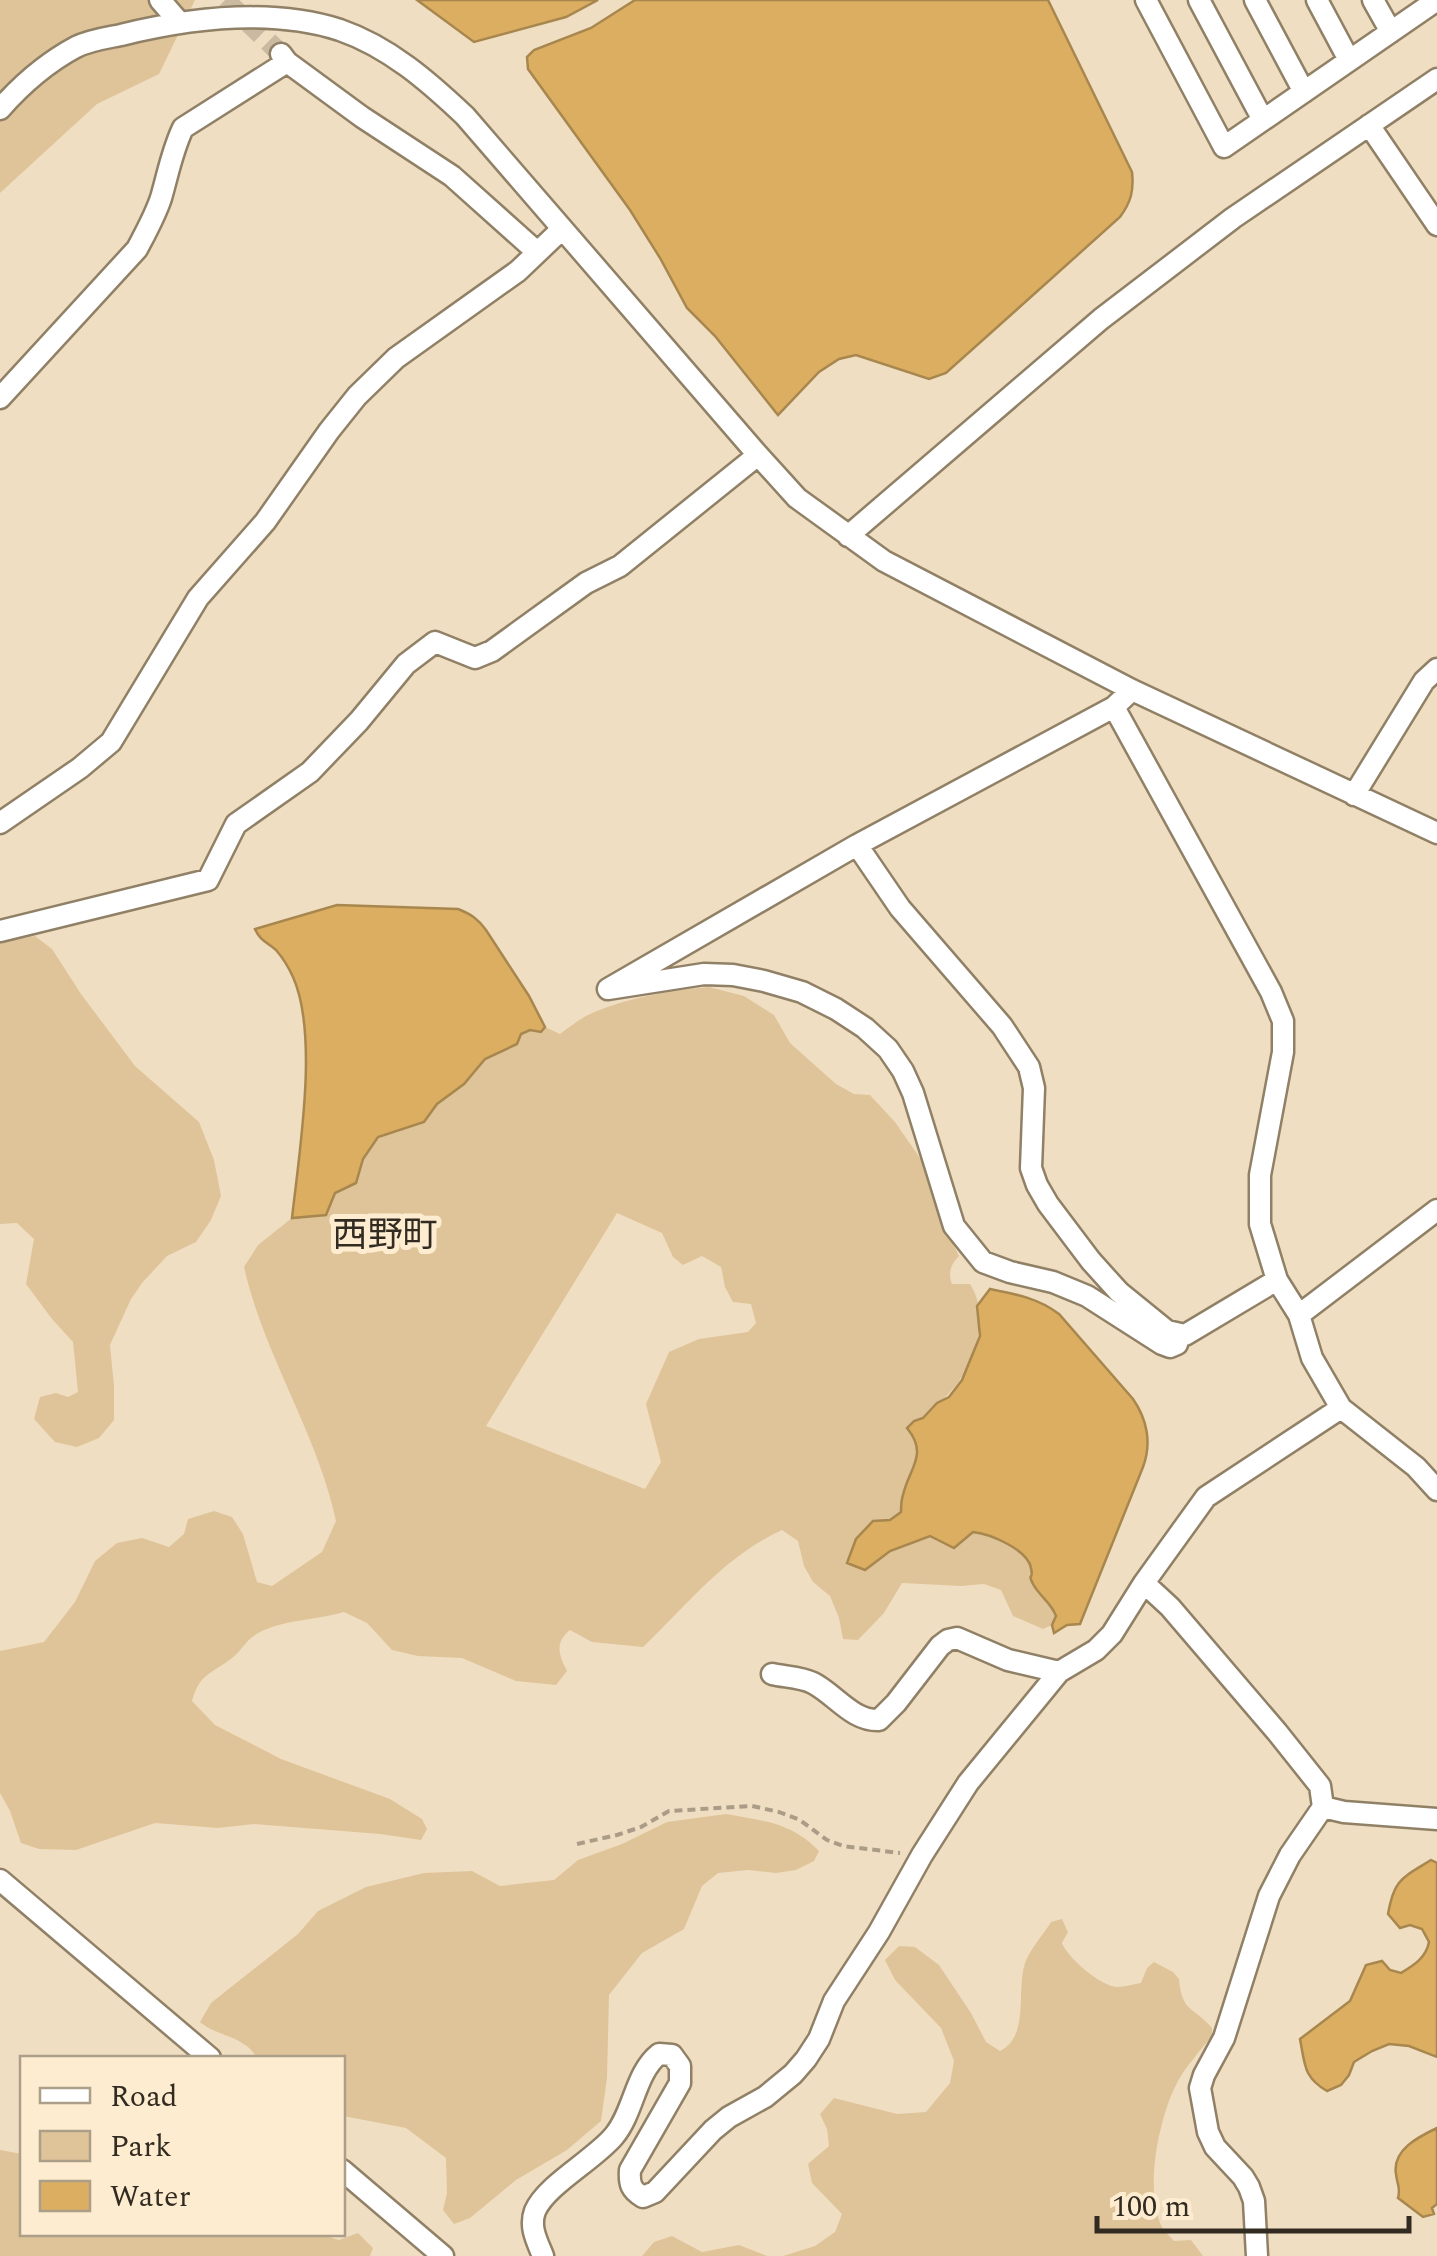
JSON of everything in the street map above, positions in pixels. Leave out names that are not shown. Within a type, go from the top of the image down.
[{"type":"street","points":[[160,0],[180,23]]},
{"type":"street","points":[[1146,0],[1224,147],[1434,1]]},
{"type":"street","points":[[1199,0],[1263,120]]},
{"type":"street","points":[[1255,0],[1304,92]]},
{"type":"street","points":[[1317,0],[1350,60]]},
{"type":"street","points":[[1373,0],[1390,32]]},
{"type":"street","points":[[0,109],[41,68],[81,44],[180,23],[253,18],[310,22],[372,44],[417,73],[465,116],[797,498],[848,536],[884,561],[1132,690],[1437,833]]},
{"type":"street","points":[[0,398],[136,249],[151,225],[183,128],[284,58],[362,117],[452,176],[536,252]]},
{"type":"street","points":[[848,536],[1101,319],[1234,218],[1437,79]]},
{"type":"street","points":[[1369,125],[1437,226]]},
{"type":"street","points":[[0,824],[111,742],[198,598],[265,522],[357,396],[396,358],[518,271],[561,230]]},
{"type":"street","points":[[0,931],[208,880],[236,824],[310,772],[406,664],[436,642],[475,658],[492,651],[586,583],[620,566],[758,455]]},
{"type":"street","points":[[1354,795],[1424,680],[1437,670]]},
{"type":"street","points":[[1132,690],[1114,707],[857,845],[608,988],[704,974],[733,975],[802,992],[836,1009],[888,1049],[904,1071],[954,1226],[982,1262],[1054,1282],[1087,1296],[1170,1347],[1177,1344],[1180,1334]]},
{"type":"street","points":[[1114,707],[1284,1022],[1283,1052],[1260,1175],[1260,1224],[1277,1280],[1299,1315],[1312,1358],[1341,1408],[1416,1467],[1437,1490]]},
{"type":"street","points":[[857,845],[900,908],[1002,1026],[1029,1067],[1034,1088],[1031,1168],[1037,1185],[1091,1262],[1119,1292],[1167,1331],[1185,1336],[1277,1280]]},
{"type":"street","points":[[1299,1315],[1437,1210]]},
{"type":"street","points":[[543,2256],[532,2226],[540,2202],[616,2134],[648,2063],[659,2054],[672,2055],[680,2066],[680,2083],[630,2170],[629,2182],[634,2192],[643,2197],[656,2192],[713,2130],[765,2097],[792,2074],[819,2039],[834,2001],[968,1783],[1059,1672],[1096,1650],[1112,1634],[1206,1497],[1341,1408]]},
{"type":"street","points":[[1144,1583],[1170,1607],[1320,1786],[1323,1807],[1269,1896],[1224,2038],[1200,2088],[1214,2147],[1243,2177],[1254,2201],[1258,2256]]},
{"type":"street","points":[[772,1674],[809,1681],[858,1716],[879,1720],[948,1640],[965,1640],[1008,1660],[1059,1672]]},
{"type":"street","points":[[1323,1807],[1437,1819]]},
{"type":"street","points":[[0,1880],[208,2056]]},
{"type":"street","points":[[345,2173],[443,2256]]},
{"type":"path","points":[[577,1844],[629,1831],[669,1811],[752,1806],[800,1820],[826,1840],[843,1846],[922,1856]]},
{"type":"green space","points":[[0,0],[195,0],[159,74],[97,104],[0,193]]},
{"type":"green space","points":[[35,936],[52,949],[135,1066],[199,1122],[214,1160],[221,1196],[196,1242],[167,1256],[131,1299],[110,1345],[114,1420],[99,1438],[77,1447],[55,1442],[34,1419],[40,1397],[56,1393],[68,1397],[78,1392],[73,1342],[26,1284],[34,1239],[17,1223],[0,1224],[0,942]]},
{"type":"green space","points":[[709,987],[744,996],[774,1015],[790,1043],[836,1084],[854,1094],[870,1095],[895,1122],[929,1171],[938,1213],[959,1256],[951,1269],[952,1284],[970,1284],[977,1299],[979,1331],[969,1365],[950,1393],[914,1421],[918,1454],[903,1492],[901,1512],[890,1520],[873,1521],[856,1539],[865,1570],[890,1551],[930,1536],[953,1548],[973,1532],[985,1535],[1021,1550],[1052,1605],[1056,1616],[1052,1625],[1043,1629],[1013,1616],[1001,1590],[984,1584],[902,1583],[884,1613],[858,1640],[843,1639],[830,1596],[813,1582],[798,1541],[782,1530],[725,1567],[643,1647],[592,1642],[570,1630],[560,1649],[567,1671],[556,1685],[516,1681],[462,1658],[418,1656],[392,1650],[367,1623],[344,1612],[283,1624],[251,1638],[235,1656],[201,1681],[192,1701],[215,1725],[281,1759],[390,1799],[422,1819],[427,1829],[421,1840],[254,1824],[218,1828],[155,1823],[76,1850],[39,1849],[21,1843],[0,1793],[0,1651],[44,1642],[75,1602],[95,1561],[117,1543],[142,1538],[169,1547],[184,1534],[188,1519],[214,1511],[232,1517],[243,1534],[257,1582],[272,1586],[322,1552],[336,1521],[316,1456],[253,1300],[244,1267],[258,1245],[292,1218],[325,1215],[335,1193],[356,1183],[363,1159],[378,1137],[424,1121],[485,1059],[517,1044],[521,1034],[530,1030],[541,1032],[545,1027],[560,1034],[586,1016],[615,1004]],"holes":[[[617,1213],[662,1233],[673,1257],[683,1265],[702,1256],[721,1267],[733,1302],[751,1304],[756,1323],[748,1332],[699,1339],[669,1352],[646,1404],[661,1462],[645,1489],[486,1426]]]},
{"type":"green space","points":[[726,1814],[765,1821],[798,1834],[819,1851],[814,1861],[796,1870],[718,1873],[702,1886],[684,1929],[642,1953],[609,1995],[607,2078],[601,2121],[567,2150],[516,2180],[470,2218],[454,2224],[443,2210],[447,2193],[446,2158],[406,2128],[345,2116],[345,2056],[256,2056],[238,2040],[200,2022],[211,2003],[298,1934],[318,1911],[366,1887],[424,1873],[472,1871],[500,1886],[554,1880],[578,1860],[667,1822]]},
{"type":"green space","points":[[1062,1919],[1068,1932],[1062,1943],[1065,1949],[1094,1977],[1117,1987],[1141,1983],[1154,1962],[1173,1972],[1186,2004],[1212,2028],[1212,2036],[1185,2069],[1171,2096],[1154,2175],[1157,2213],[1163,2229],[1174,2241],[1191,2240],[1203,2256],[783,2256],[815,2246],[835,2232],[842,2214],[812,2183],[808,2164],[829,2146],[820,2114],[834,2098],[897,2114],[926,2112],[950,2083],[954,2061],[941,2028],[895,1980],[885,1960],[899,1946],[915,1947],[939,1965],[986,2042],[1000,2051],[1009,2044],[1019,2024],[1027,1958],[1051,1922]]},
{"type":"green space","points":[[0,2150],[20,2154],[20,2236],[326,2236],[339,2240],[358,2233],[373,2248],[370,2256],[0,2256]]},
{"type":"green space","points":[[672,2236],[702,2252],[739,2245],[767,2256],[642,2256],[654,2242]]},
{"type":"water","points":[[417,0],[598,0],[566,17],[474,42]]},
{"type":"water","points":[[635,0],[1048,0],[1132,172],[1129,201],[1120,217],[946,373],[929,379],[856,355],[839,359],[819,372],[778,415],[715,336],[687,308],[630,210],[528,69],[527,57],[534,50],[591,28]]},
{"type":"water","points":[[337,905],[458,909],[470,915],[486,930],[545,1027],[541,1032],[530,1030],[521,1034],[517,1044],[485,1059],[464,1084],[437,1104],[424,1122],[378,1137],[363,1159],[356,1183],[335,1193],[326,1215],[292,1218],[305,1095],[305,1030],[301,1001],[291,974],[255,929]]},
{"type":"water","points":[[990,1289],[1035,1300],[1059,1314],[1133,1399],[1147,1432],[1143,1467],[1080,1624],[1067,1625],[1054,1633],[1056,1616],[1033,1584],[1028,1561],[1016,1549],[989,1536],[973,1532],[954,1548],[930,1536],[890,1551],[865,1570],[847,1563],[856,1539],[873,1521],[890,1520],[901,1512],[902,1497],[917,1454],[907,1428],[949,1397],[962,1380],[980,1336],[977,1306]]},
{"type":"water","points":[[1431,1860],[1437,1863],[1437,2057],[1409,2046],[1389,2044],[1354,2062],[1341,2085],[1327,2091],[1309,2075],[1300,2039],[1350,2001],[1366,1965],[1382,1961],[1390,1970],[1401,1973],[1422,1957],[1429,1942],[1422,1929],[1410,1925],[1400,1928],[1388,1914],[1393,1893],[1401,1881]]},
{"type":"water","points":[[1437,2128],[1437,2204],[1432,2208],[1434,2214],[1423,2217],[1398,2198],[1396,2166],[1408,2145]]},
{"type":"tunnel","points":[[225,0],[281,54]]},
{"type":"district","name":"西野町","points":[[385,1235]]}]
